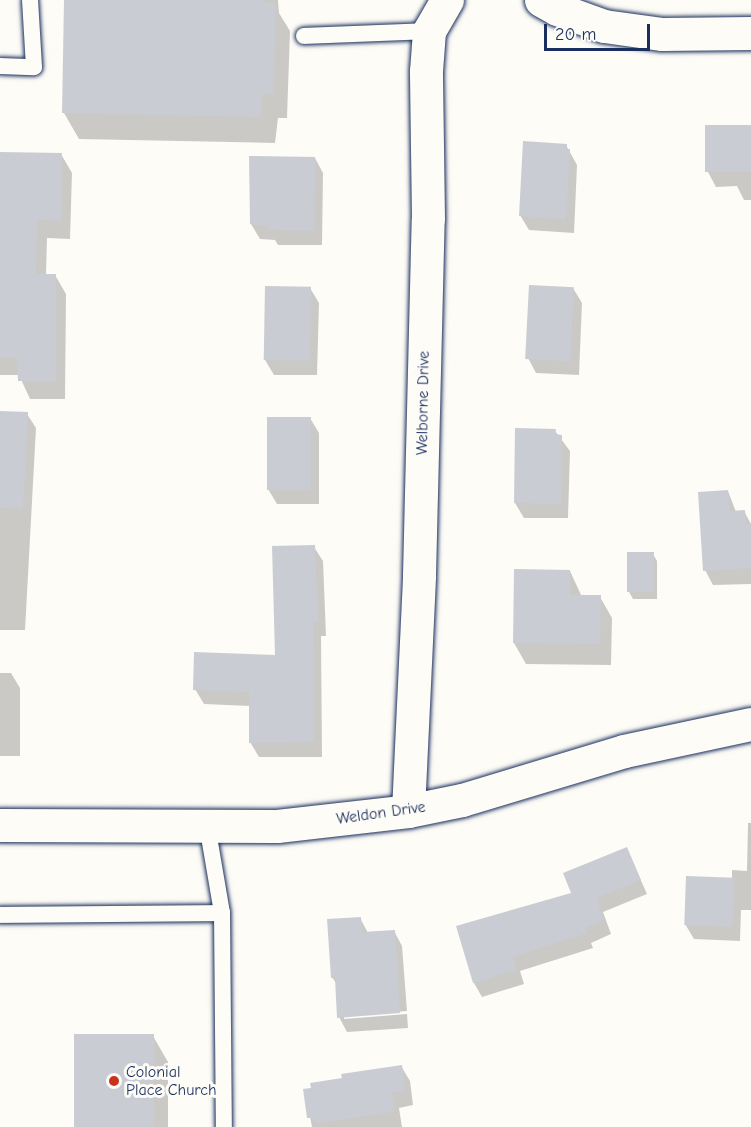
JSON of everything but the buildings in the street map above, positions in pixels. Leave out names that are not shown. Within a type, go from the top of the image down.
[{"type":"street","name":"Welborne Drive","points":[[408,811],[419,575],[428,219],[426,71],[429,31],[447,0]]},
{"type":"street","points":[[541,0],[557,9],[604,26],[662,33],[751,33]]},
{"type":"street","name":"Weldon Drive","points":[[0,825],[277,826],[408,811],[462,800],[624,751],[751,724]]},
{"type":"lane","points":[[0,66],[34,67],[30,0]]},
{"type":"lane","points":[[304,36],[429,31]]},
{"type":"lane","points":[[207,825],[222,913],[224,1127]]},
{"type":"lane","points":[[0,915],[222,913]]},
{"type":"place","name":"Colonial Place Church","points":[[114,1081]]}]
